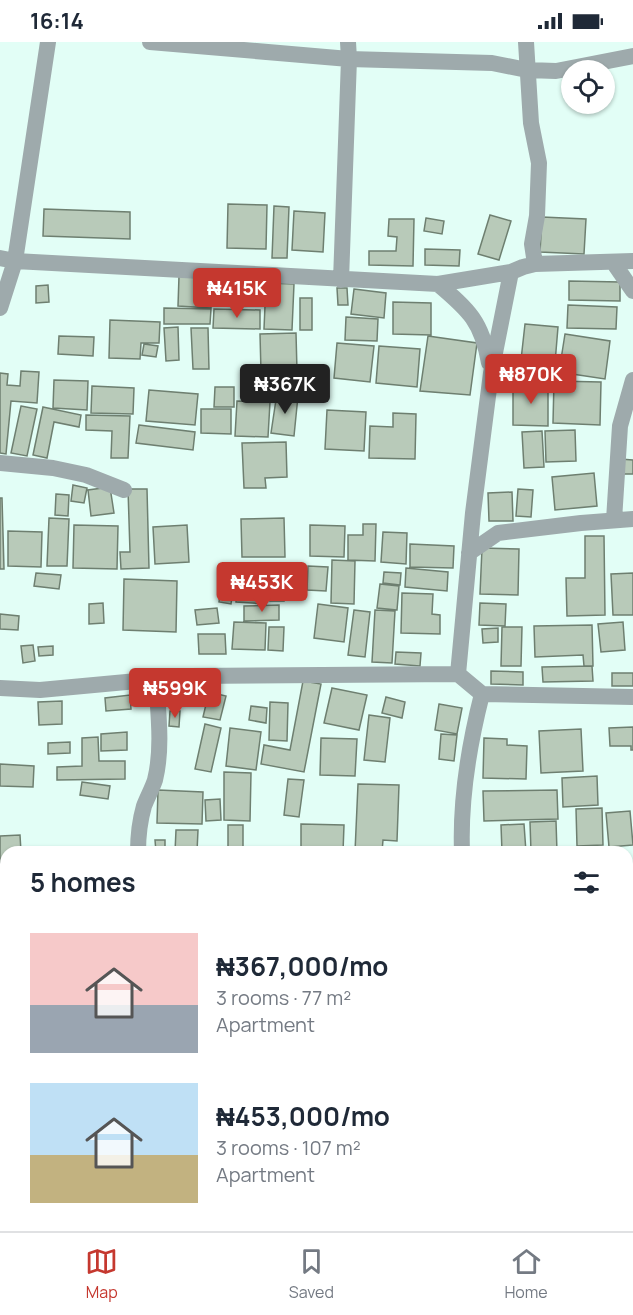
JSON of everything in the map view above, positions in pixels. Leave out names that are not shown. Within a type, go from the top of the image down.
[{"type":"street","points":[[0,308],[48,42]]},
{"type":"street","points":[[150,42],[350,59],[492,63],[527,70],[556,71],[633,56]]},
{"type":"street","points":[[341,280],[350,59],[348,42]]},
{"type":"street","points":[[526,42],[531,123],[539,163],[537,216],[532,244],[535,264]]},
{"type":"street","points":[[7,260],[438,284],[511,272],[535,264],[633,261]]},
{"type":"street","points":[[613,262],[633,291]]},
{"type":"street","points":[[458,674],[473,513],[491,373],[511,272]]},
{"type":"street","points":[[438,284],[465,307],[482,331],[491,373]]},
{"type":"street","points":[[614,520],[620,426],[633,380]]},
{"type":"street","points":[[0,463],[54,468],[86,475],[123,490]]},
{"type":"street","points":[[473,513],[488,528],[498,533]]},
{"type":"street","points":[[469,554],[498,533],[633,519]]},
{"type":"street","points":[[0,688],[40,690],[156,678],[458,674],[482,694],[633,697]]},
{"type":"street","points":[[138,846],[144,808],[154,780],[157,761],[159,736],[156,678]]},
{"type":"street","points":[[462,846],[461,824],[468,756],[482,694]]},
{"type":"building","points":[[228,204],[267,205],[266,249],[227,248]]},
{"type":"building","points":[[274,206],[289,207],[287,258],[272,258]]},
{"type":"building","points":[[44,209],[130,212],[130,239],[43,236]]},
{"type":"building","points":[[294,211],[325,213],[323,252],[292,250]]},
{"type":"building","points":[[490,215],[511,221],[499,260],[478,254]]},
{"type":"building","points":[[542,217],[586,219],[584,254],[540,252]]},
{"type":"building","points":[[426,218],[444,221],[442,234],[424,231]]},
{"type":"building","points":[[389,219],[414,219],[413,266],[369,265],[369,251],[396,251],[397,237],[388,236]]},
{"type":"building","points":[[425,249],[460,250],[459,266],[425,265]]},
{"type":"building","points":[[179,276],[213,277],[211,308],[178,306]]},
{"type":"building","points":[[258,276],[261,295],[230,299],[227,280]]},
{"type":"building","points":[[569,281],[620,282],[620,301],[569,300]]},
{"type":"building","points":[[266,283],[294,284],[292,330],[264,329]]},
{"type":"building","points":[[48,285],[49,302],[36,303],[36,286]]},
{"type":"building","points":[[337,288],[347,288],[348,305],[338,305]]},
{"type":"building","points":[[354,289],[386,293],[384,318],[351,314]]},
{"type":"building","points":[[300,298],[312,298],[312,330],[300,330]]},
{"type":"building","points":[[393,302],[431,303],[431,335],[393,334]]},
{"type":"building","points":[[568,305],[617,307],[616,329],[567,328]]},
{"type":"building","points":[[164,308],[211,309],[210,324],[164,324]]},
{"type":"building","points":[[214,309],[260,310],[260,329],[213,328]]},
{"type":"building","points":[[346,317],[378,319],[377,341],[345,340]]},
{"type":"building","points":[[110,320],[160,322],[159,343],[141,343],[140,359],[109,358]]},
{"type":"building","points":[[525,324],[558,327],[555,363],[521,360]]},
{"type":"building","points":[[178,327],[179,360],[166,361],[164,328]]},
{"type":"building","points":[[191,328],[208,328],[209,369],[193,369]]},
{"type":"building","points":[[296,333],[297,371],[261,372],[260,334]]},
{"type":"building","points":[[565,334],[610,341],[605,379],[559,372]]},
{"type":"building","points":[[59,336],[94,337],[93,356],[58,354]]},
{"type":"building","points":[[428,336],[477,343],[470,395],[420,391]]},
{"type":"building","points":[[337,343],[374,346],[370,382],[334,378]]},
{"type":"building","points":[[144,344],[158,346],[156,357],[142,355]]},
{"type":"building","points":[[379,346],[420,349],[417,387],[376,383]]},
{"type":"building","points":[[21,371],[39,372],[37,403],[11,401],[6,454],[0,453],[0,373],[8,374],[7,385],[20,386]]},
{"type":"building","points":[[54,380],[88,381],[87,410],[53,408]]},
{"type":"building","points":[[554,381],[601,382],[600,425],[553,423]]},
{"type":"building","points":[[513,385],[548,385],[548,426],[513,425]]},
{"type":"building","points":[[92,386],[134,388],[133,414],[91,413]]},
{"type":"building","points":[[215,387],[234,387],[234,407],[214,407]]},
{"type":"building","points":[[149,390],[198,394],[195,425],[146,421]]},
{"type":"building","points":[[277,393],[298,396],[294,436],[271,433]]},
{"type":"building","points":[[237,401],[270,402],[268,437],[235,436]]},
{"type":"building","points":[[21,406],[37,409],[27,456],[11,453]]},
{"type":"building","points":[[43,407],[81,415],[79,427],[54,422],[47,458],[33,455]]},
{"type":"building","points":[[201,409],[231,409],[231,434],[201,433]]},
{"type":"building","points":[[327,410],[366,412],[364,451],[325,449]]},
{"type":"building","points":[[393,413],[416,414],[415,459],[369,458],[370,426],[393,427]]},
{"type":"building","points":[[86,415],[130,416],[128,458],[111,458],[112,431],[86,430]]},
{"type":"building","points":[[139,425],[195,432],[193,450],[136,443]]},
{"type":"building","points":[[575,430],[576,461],[546,462],[545,431]]},
{"type":"building","points":[[542,431],[544,467],[524,468],[522,432]]},
{"type":"building","points":[[286,442],[287,477],[265,478],[266,488],[244,488],[242,443]]},
{"type":"building","points":[[620,459],[633,460],[633,474],[620,474]]},
{"type":"building","points":[[594,473],[597,506],[555,510],[552,477]]},
{"type":"building","points":[[73,485],[87,488],[84,503],[71,501]]},
{"type":"building","points":[[110,487],[114,513],[91,516],[88,490]]},
{"type":"building","points":[[128,489],[147,489],[149,568],[121,569],[120,552],[130,552]]},
{"type":"building","points":[[518,489],[533,490],[531,517],[516,516]]},
{"type":"building","points":[[512,492],[513,521],[489,521],[488,493]]},
{"type":"building","points":[[56,494],[69,495],[68,516],[55,515]]},
{"type":"building","points":[[0,498],[2,498],[4,569],[0,569]]},
{"type":"building","points":[[49,518],[69,519],[67,566],[47,566]]},
{"type":"building","points":[[284,518],[285,557],[242,557],[241,519]]},
{"type":"building","points":[[363,524],[376,524],[375,561],[348,560],[348,535],[363,535]]},
{"type":"building","points":[[74,525],[118,526],[117,569],[73,568]]},
{"type":"building","points":[[187,525],[189,562],[155,564],[153,527]]},
{"type":"building","points":[[310,525],[345,526],[344,557],[310,556]]},
{"type":"building","points":[[8,531],[42,532],[41,567],[8,566]]},
{"type":"building","points":[[383,532],[407,533],[406,564],[381,562]]},
{"type":"building","points":[[585,536],[604,536],[605,615],[567,616],[566,578],[585,578]]},
{"type":"building","points":[[410,544],[454,546],[453,568],[410,567]]},
{"type":"building","points":[[482,548],[519,549],[518,595],[480,594]]},
{"type":"building","points":[[332,560],[355,561],[354,604],[331,603]]},
{"type":"building","points":[[237,566],[268,568],[266,604],[236,602]]},
{"type":"building","points":[[308,566],[328,567],[326,591],[307,590]]},
{"type":"building","points":[[224,568],[236,570],[231,604],[219,602]]},
{"type":"building","points":[[406,568],[448,572],[447,591],[405,587]]},
{"type":"building","points":[[384,572],[401,573],[400,585],[383,583]]},
{"type":"building","points":[[36,573],[61,575],[59,589],[34,586]]},
{"type":"building","points":[[633,573],[633,615],[613,615],[611,574]]},
{"type":"building","points":[[124,579],[177,581],[176,632],[123,630]]},
{"type":"building","points":[[270,579],[284,579],[284,601],[270,601]]},
{"type":"building","points":[[380,584],[399,586],[397,610],[377,608]]},
{"type":"building","points":[[402,593],[433,594],[432,614],[440,615],[440,634],[401,633]]},
{"type":"building","points":[[103,603],[104,623],[89,624],[89,604]]},
{"type":"building","points":[[480,603],[506,604],[505,626],[479,625]]},
{"type":"building","points":[[318,604],[348,608],[344,642],[314,638]]},
{"type":"building","points":[[279,605],[279,620],[244,621],[244,606]]},
{"type":"building","points":[[217,608],[219,623],[197,625],[195,610]]},
{"type":"building","points":[[354,610],[370,612],[365,657],[348,655]]},
{"type":"building","points":[[375,610],[395,611],[392,663],[372,662]]},
{"type":"building","points":[[0,614],[19,616],[18,630],[0,629]]},
{"type":"building","points":[[234,622],[266,623],[265,650],[232,649]]},
{"type":"building","points":[[623,622],[625,650],[601,652],[598,624]]},
{"type":"building","points":[[592,625],[593,666],[584,666],[583,655],[535,657],[534,626]]},
{"type":"building","points":[[269,627],[284,627],[283,651],[268,650]]},
{"type":"building","points":[[502,627],[522,627],[521,666],[501,666]]},
{"type":"building","points":[[498,628],[498,642],[483,643],[482,629]]},
{"type":"building","points":[[198,634],[225,634],[226,654],[199,654]]},
{"type":"building","points":[[33,645],[35,661],[23,663],[21,646]]},
{"type":"building","points":[[53,646],[53,655],[39,656],[38,647]]},
{"type":"building","points":[[396,652],[421,653],[420,666],[395,664]]},
{"type":"building","points":[[592,666],[593,681],[543,682],[542,667]]},
{"type":"building","points":[[491,671],[523,672],[523,685],[491,684]]},
{"type":"building","points":[[612,673],[633,673],[633,686],[612,686]]},
{"type":"building","points":[[205,678],[206,695],[176,696],[176,679]]},
{"type":"building","points":[[303,681],[321,684],[304,772],[261,764],[264,745],[290,750]]},
{"type":"building","points":[[332,688],[367,695],[359,730],[324,723]]},
{"type":"building","points":[[209,692],[226,696],[220,720],[203,717]]},
{"type":"building","points":[[130,695],[131,709],[106,711],[105,698]]},
{"type":"building","points":[[386,697],[405,702],[402,718],[382,713]]},
{"type":"building","points":[[62,701],[62,724],[39,725],[38,702]]},
{"type":"building","points":[[270,702],[288,703],[287,741],[269,740]]},
{"type":"building","points":[[439,704],[462,708],[457,734],[435,730]]},
{"type":"building","points":[[251,706],[267,708],[266,723],[249,720]]},
{"type":"building","points":[[170,711],[180,711],[179,727],[169,726]]},
{"type":"building","points":[[369,715],[390,718],[385,762],[364,760]]},
{"type":"building","points":[[205,724],[221,728],[211,772],[195,769]]},
{"type":"building","points":[[633,727],[633,750],[631,746],[610,746],[609,728]]},
{"type":"building","points":[[230,728],[261,732],[256,770],[226,766]]},
{"type":"building","points":[[581,729],[583,771],[541,773],[539,731]]},
{"type":"building","points":[[127,732],[127,750],[101,751],[101,734]]},
{"type":"building","points":[[441,734],[457,735],[454,761],[439,759]]},
{"type":"building","points":[[98,737],[99,761],[125,761],[125,779],[57,780],[57,767],[82,766],[82,738]]},
{"type":"building","points":[[321,738],[357,739],[355,776],[320,775]]},
{"type":"building","points":[[484,738],[507,739],[507,745],[527,746],[526,779],[483,778]]},
{"type":"building","points":[[70,742],[70,753],[48,754],[48,743]]},
{"type":"building","points":[[0,764],[34,766],[33,787],[0,786]]},
{"type":"building","points":[[224,772],[251,773],[250,821],[224,820]]},
{"type":"building","points":[[597,776],[598,805],[563,807],[562,778]]},
{"type":"building","points":[[288,779],[304,780],[299,817],[284,815]]},
{"type":"building","points":[[82,782],[110,786],[108,799],[80,795]]},
{"type":"building","points":[[358,784],[399,785],[397,841],[383,840],[382,846],[355,846]]},
{"type":"building","points":[[158,790],[203,792],[202,824],[157,823]]},
{"type":"building","points":[[557,790],[558,819],[484,821],[483,791]]},
{"type":"building","points":[[220,799],[221,820],[206,821],[205,800]]},
{"type":"building","points":[[602,808],[603,845],[577,846],[576,809]]},
{"type":"building","points":[[630,811],[633,845],[609,846],[606,813]]},
{"type":"building","points":[[556,821],[557,846],[531,846],[530,822]]},
{"type":"building","points":[[301,824],[344,825],[343,846],[301,846]]},
{"type":"building","points":[[524,824],[526,846],[502,846],[501,825]]},
{"type":"building","points":[[228,825],[243,825],[243,846],[228,846]]},
{"type":"building","points":[[176,830],[198,830],[197,846],[175,846]]},
{"type":"building","points":[[20,835],[21,846],[0,846],[0,836]]},
{"type":"building","points":[[155,840],[165,840],[165,846],[156,846]]}]
